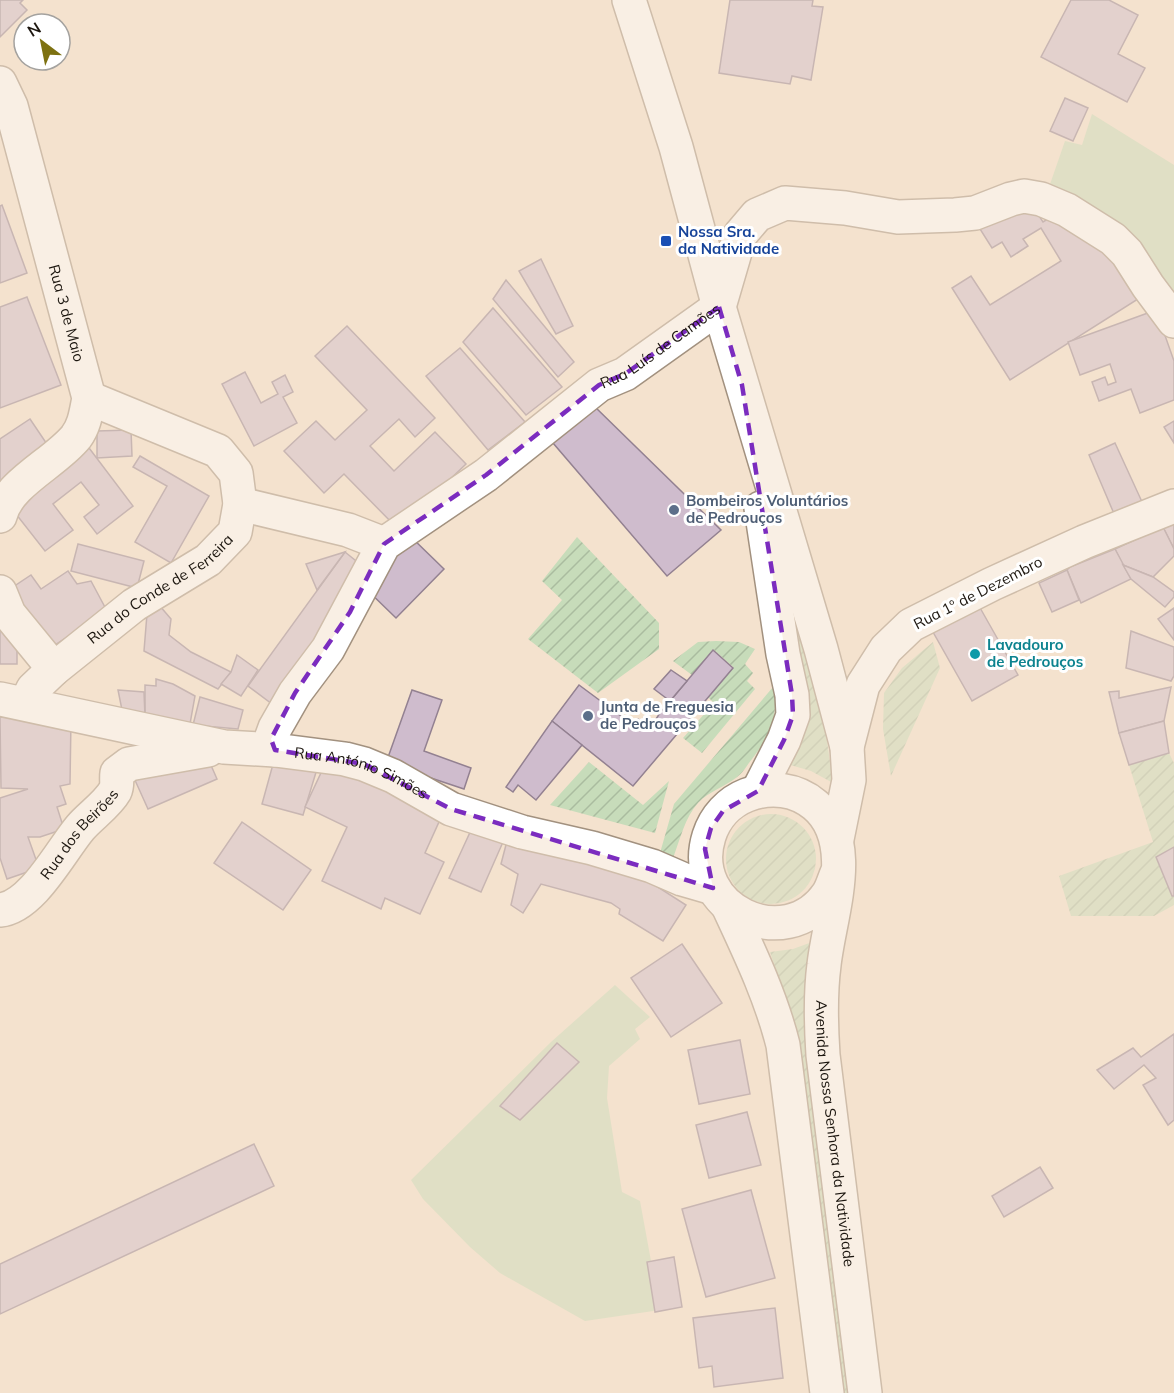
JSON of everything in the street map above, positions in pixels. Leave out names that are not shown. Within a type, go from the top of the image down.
[{"type":"street","name":"Avenida Nossa Senhora da Natividade","points":[[629,0],[676,147],[718,307],[817,637],[847,747],[849,780],[837,839]]},
{"type":"street","name":"Rua 3 de Maio","points":[[0,83],[11,106],[88,398],[85,421],[77,436],[12,495],[0,516]]},
{"type":"street","name":"Rua Luís de Camões","points":[[275,750],[271,740],[275,728],[295,693],[328,649],[359,595],[384,544],[486,475],[600,385],[625,374],[718,307],[740,235],[757,215],[785,203],[845,208],[898,217],[955,215],[975,213],[1024,196],[1041,199],[1068,210],[1113,238],[1127,253],[1174,321]]},
{"type":"street","name":"Avenida Nossa Senhora da Natividade","points":[[742,385],[783,654],[792,695],[793,715],[784,740],[758,791]]},
{"type":"street","name":"Rua do Conde de Ferreira","points":[[13,701],[33,689],[54,669],[134,605],[208,560],[235,532],[240,504],[236,473],[218,451],[88,398]]},
{"type":"street","points":[[240,504],[348,530],[384,544]]},
{"type":"street","name":"Rua 1º de Dezembro","points":[[847,747],[863,685],[886,649],[911,625],[1073,546],[1174,506]]},
{"type":"street","points":[[0,592],[9,614],[54,669]]},
{"type":"street","name":"Rua António Simões","points":[[13,701],[224,747],[275,750],[345,759],[364,764],[393,776],[451,808],[522,832],[592,848],[652,866],[721,898]]},
{"type":"street","name":"Rua dos Beirões","points":[[0,910],[12,908],[33,890],[79,829],[114,793],[117,773],[121,769],[129,764],[224,747]]},
{"type":"street","name":"Avenida Nossa Senhora da Natividade","points":[[827,1393],[783,1045],[775,1012],[763,980],[706,867],[705,849],[711,828],[723,811],[739,798],[758,791],[775,789],[792,792],[807,799],[820,810],[831,824],[840,856],[824,964],[821,1012],[823,1055],[865,1393]]},
{"type":"street","name":"Avenida Nossa Senhora da Natividade","points":[[721,898],[748,919],[770,923],[792,920],[812,910],[828,894],[837,873]]},
{"type":"highlighted area","points":[[719,307],[742,385],[792,695],[793,715],[784,740],[758,791],[723,811],[711,828],[705,849],[713,888],[451,809],[364,764],[275,750],[271,739],[295,693],[350,612],[384,544],[486,475],[599,385],[625,374]]},
{"type":"green space","points":[[1092,114],[1174,165],[1174,302],[1048,190],[1065,141],[1082,145]]},
{"type":"green space","points":[[761,472],[824,720],[833,783],[811,771],[787,764],[808,717],[802,664]]},
{"type":"green space","points":[[577,537],[659,623],[659,649],[598,693],[528,639],[562,600],[542,581]]},
{"type":"green space","points":[[698,642],[739,642],[755,649],[745,664],[753,673],[747,681],[755,689],[702,753],[683,738],[714,703],[708,697],[733,667],[714,650],[692,675],[673,661]]},
{"type":"green space","points":[[933,642],[940,668],[891,776],[883,729],[884,693],[902,668]]},
{"type":"green space","points":[[773,687],[775,707],[772,725],[758,751],[739,775],[707,795],[693,809],[673,858],[660,853],[674,804]]},
{"type":"green space","points":[[1169,753],[1174,763],[1174,847],[1156,857],[1172,896],[1174,896],[1174,905],[1154,916],[1071,916],[1059,876],[1153,842],[1129,765]]},
{"type":"green space","points":[[589,762],[643,805],[669,781],[655,833],[550,805]]},
{"type":"green space","points":[[771,814],[788,818],[803,827],[812,842],[816,859],[812,876],[803,891],[788,900],[771,904],[754,900],[739,891],[730,876],[726,859],[730,842],[739,827],[754,818]]},
{"type":"green space","points":[[812,942],[851,1393],[841,1393],[791,1015],[770,952],[793,949]]},
{"type":"green space","points":[[615,985],[650,1017],[635,1029],[640,1039],[609,1066],[607,1098],[622,1192],[640,1201],[660,1310],[585,1321],[500,1273],[470,1247],[423,1199],[411,1180],[551,1042]]},
{"type":"building","points":[[0,0],[23,0],[20,3],[27,10],[12,12],[12,25],[0,37]]},
{"type":"building","points":[[730,0],[813,0],[812,6],[823,7],[811,80],[792,76],[790,84],[719,73]]},
{"type":"building","points":[[1071,0],[1109,0],[1138,15],[1118,54],[1145,68],[1127,102],[1041,57]]},
{"type":"building","points":[[1065,98],[1088,108],[1073,141],[1050,131]]},
{"type":"building","points":[[1028,199],[1043,222],[1077,201],[1138,299],[1010,380],[952,288],[971,276],[990,305],[1061,261],[1041,228],[1023,239],[1028,246],[1011,257],[1002,242],[992,248],[980,229]]},
{"type":"building","points":[[2,205],[27,273],[0,283],[0,206]]},
{"type":"building","points":[[541,259],[573,326],[556,334],[519,271]]},
{"type":"building","points":[[506,280],[574,362],[558,377],[493,299]]},
{"type":"building","points":[[27,297],[61,385],[0,408],[0,307]]},
{"type":"building","points":[[493,308],[562,387],[526,415],[463,342]]},
{"type":"building","points":[[1156,310],[1174,361],[1174,400],[1140,413],[1131,389],[1099,401],[1092,382],[1105,377],[1108,385],[1116,382],[1110,364],[1080,375],[1068,342]]},
{"type":"building","points":[[347,326],[435,418],[415,437],[399,419],[370,446],[394,471],[435,432],[466,464],[398,529],[344,474],[324,493],[284,451],[316,421],[335,440],[367,410],[315,356]]},
{"type":"building","points":[[460,348],[525,422],[488,450],[426,376]]},
{"type":"building","points":[[245,372],[261,403],[278,394],[272,382],[285,375],[293,392],[283,397],[297,423],[254,446],[222,384]]},
{"type":"building","points":[[593,405],[721,530],[667,576],[553,443]]},
{"type":"building","points":[[30,419],[53,453],[0,489],[0,439]]},
{"type":"building","points":[[1174,421],[1174,443],[1164,427]]},
{"type":"building","points":[[131,430],[132,456],[97,458],[97,431]]},
{"type":"building","points":[[83,440],[133,506],[97,534],[84,517],[99,505],[81,482],[53,504],[73,530],[45,551],[5,500]]},
{"type":"building","points":[[1115,443],[1143,504],[1115,516],[1089,455]]},
{"type":"building","points":[[140,456],[209,496],[171,563],[135,542],[167,486],[133,467]]},
{"type":"building","points":[[1174,523],[1174,549],[1163,527]]},
{"type":"building","points":[[1163,527],[1174,549],[1174,556],[1153,577],[1123,565],[1115,549]]},
{"type":"building","points":[[409,535],[444,569],[396,618],[361,584]]},
{"type":"building","points":[[78,544],[144,561],[137,588],[71,571]]},
{"type":"building","points":[[1115,549],[1131,579],[1081,603],[1067,570]]},
{"type":"building","points":[[345,552],[366,569],[276,707],[248,686]]},
{"type":"building","points":[[345,552],[317,590],[306,564]]},
{"type":"building","points":[[1123,565],[1153,577],[1174,592],[1174,597],[1165,607],[1131,579]]},
{"type":"building","points":[[1067,570],[1079,600],[1052,612],[1039,583]]},
{"type":"building","points":[[68,571],[77,584],[91,581],[107,611],[46,651],[7,591],[31,575],[41,589]]},
{"type":"building","points":[[159,605],[171,619],[169,635],[191,652],[231,672],[218,689],[144,651],[147,614]]},
{"type":"building","name":"Lavadouro de Pedrouços","points":[[979,606],[1018,675],[972,701],[933,632]]},
{"type":"building","points":[[1174,608],[1174,640],[1158,619]]},
{"type":"building","points":[[0,626],[17,626],[17,664],[0,664]]},
{"type":"building","points":[[1131,631],[1174,647],[1174,676],[1171,681],[1126,668]]},
{"type":"building","name":"Junta de Freguesia de Pedrouços","points":[[713,650],[733,668],[633,786],[552,721],[579,685],[633,725],[638,719],[650,728]]},
{"type":"building","points":[[237,655],[258,670],[241,696],[221,684],[231,672]]},
{"type":"building","points":[[671,670],[687,681],[670,701],[654,689]]},
{"type":"building","points":[[156,679],[173,684],[195,696],[190,724],[145,717],[145,685],[156,686]]},
{"type":"building","points":[[1171,687],[1164,721],[1119,733],[1109,692],[1119,691],[1119,698]]},
{"type":"building","points":[[118,690],[144,692],[145,717],[122,710]]},
{"type":"building","points":[[412,690],[442,700],[424,751],[471,768],[464,789],[386,763]]},
{"type":"building","points":[[200,697],[243,710],[238,729],[193,725]]},
{"type":"building","points":[[0,717],[71,719],[70,784],[60,786],[66,804],[57,807],[64,829],[40,837],[28,837],[39,868],[7,879],[0,858],[0,798],[28,789],[1,788]]},
{"type":"building","points":[[552,721],[582,745],[536,800],[518,785],[513,792],[506,787]]},
{"type":"building","points":[[1164,721],[1169,753],[1129,765],[1119,733]]},
{"type":"building","points":[[203,747],[217,779],[148,809],[134,778]]},
{"type":"building","points":[[275,757],[317,769],[303,815],[262,804]]},
{"type":"building","points":[[327,760],[443,813],[425,853],[444,862],[420,914],[385,898],[381,909],[322,881],[347,827],[305,807]]},
{"type":"building","points":[[242,822],[311,870],[283,910],[214,863]]},
{"type":"building","points":[[472,828],[503,842],[481,892],[449,878]]},
{"type":"building","points":[[507,841],[636,873],[686,905],[663,941],[619,914],[620,909],[611,903],[541,884],[523,913],[511,905],[518,874],[501,864]]},
{"type":"building","points":[[1174,847],[1174,896],[1172,896],[1156,857]]},
{"type":"building","points":[[682,944],[722,1003],[671,1037],[631,978]]},
{"type":"building","points":[[1174,1034],[1174,1120],[1168,1125],[1143,1085],[1156,1078],[1144,1065],[1114,1089],[1097,1070],[1133,1048],[1141,1057]]},
{"type":"building","points":[[740,1040],[750,1094],[699,1104],[688,1050]]},
{"type":"building","points":[[557,1043],[579,1062],[520,1120],[500,1106]]},
{"type":"building","points":[[747,1112],[761,1165],[709,1178],[696,1125]]},
{"type":"building","points":[[254,1144],[274,1186],[0,1314],[0,1264]]},
{"type":"building","points":[[1040,1167],[1053,1188],[1004,1217],[992,1196]]},
{"type":"building","points":[[751,1190],[775,1278],[706,1297],[682,1209]]},
{"type":"building","points":[[674,1257],[682,1307],[655,1312],[647,1262]]},
{"type":"building","points":[[775,1308],[783,1378],[714,1387],[712,1366],[699,1368],[693,1318]]},
{"type":"place","name":"Nossa Sra. da Natividade","points":[[666,241]]},
{"type":"place","name":"Bombeiros Voluntários de Pedrouços","points":[[674,510]]},
{"type":"place","name":"Lavadouro de Pedrouços","points":[[975,654]]},
{"type":"place","name":"Junta de Freguesia de Pedrouços","points":[[588,716]]}]
